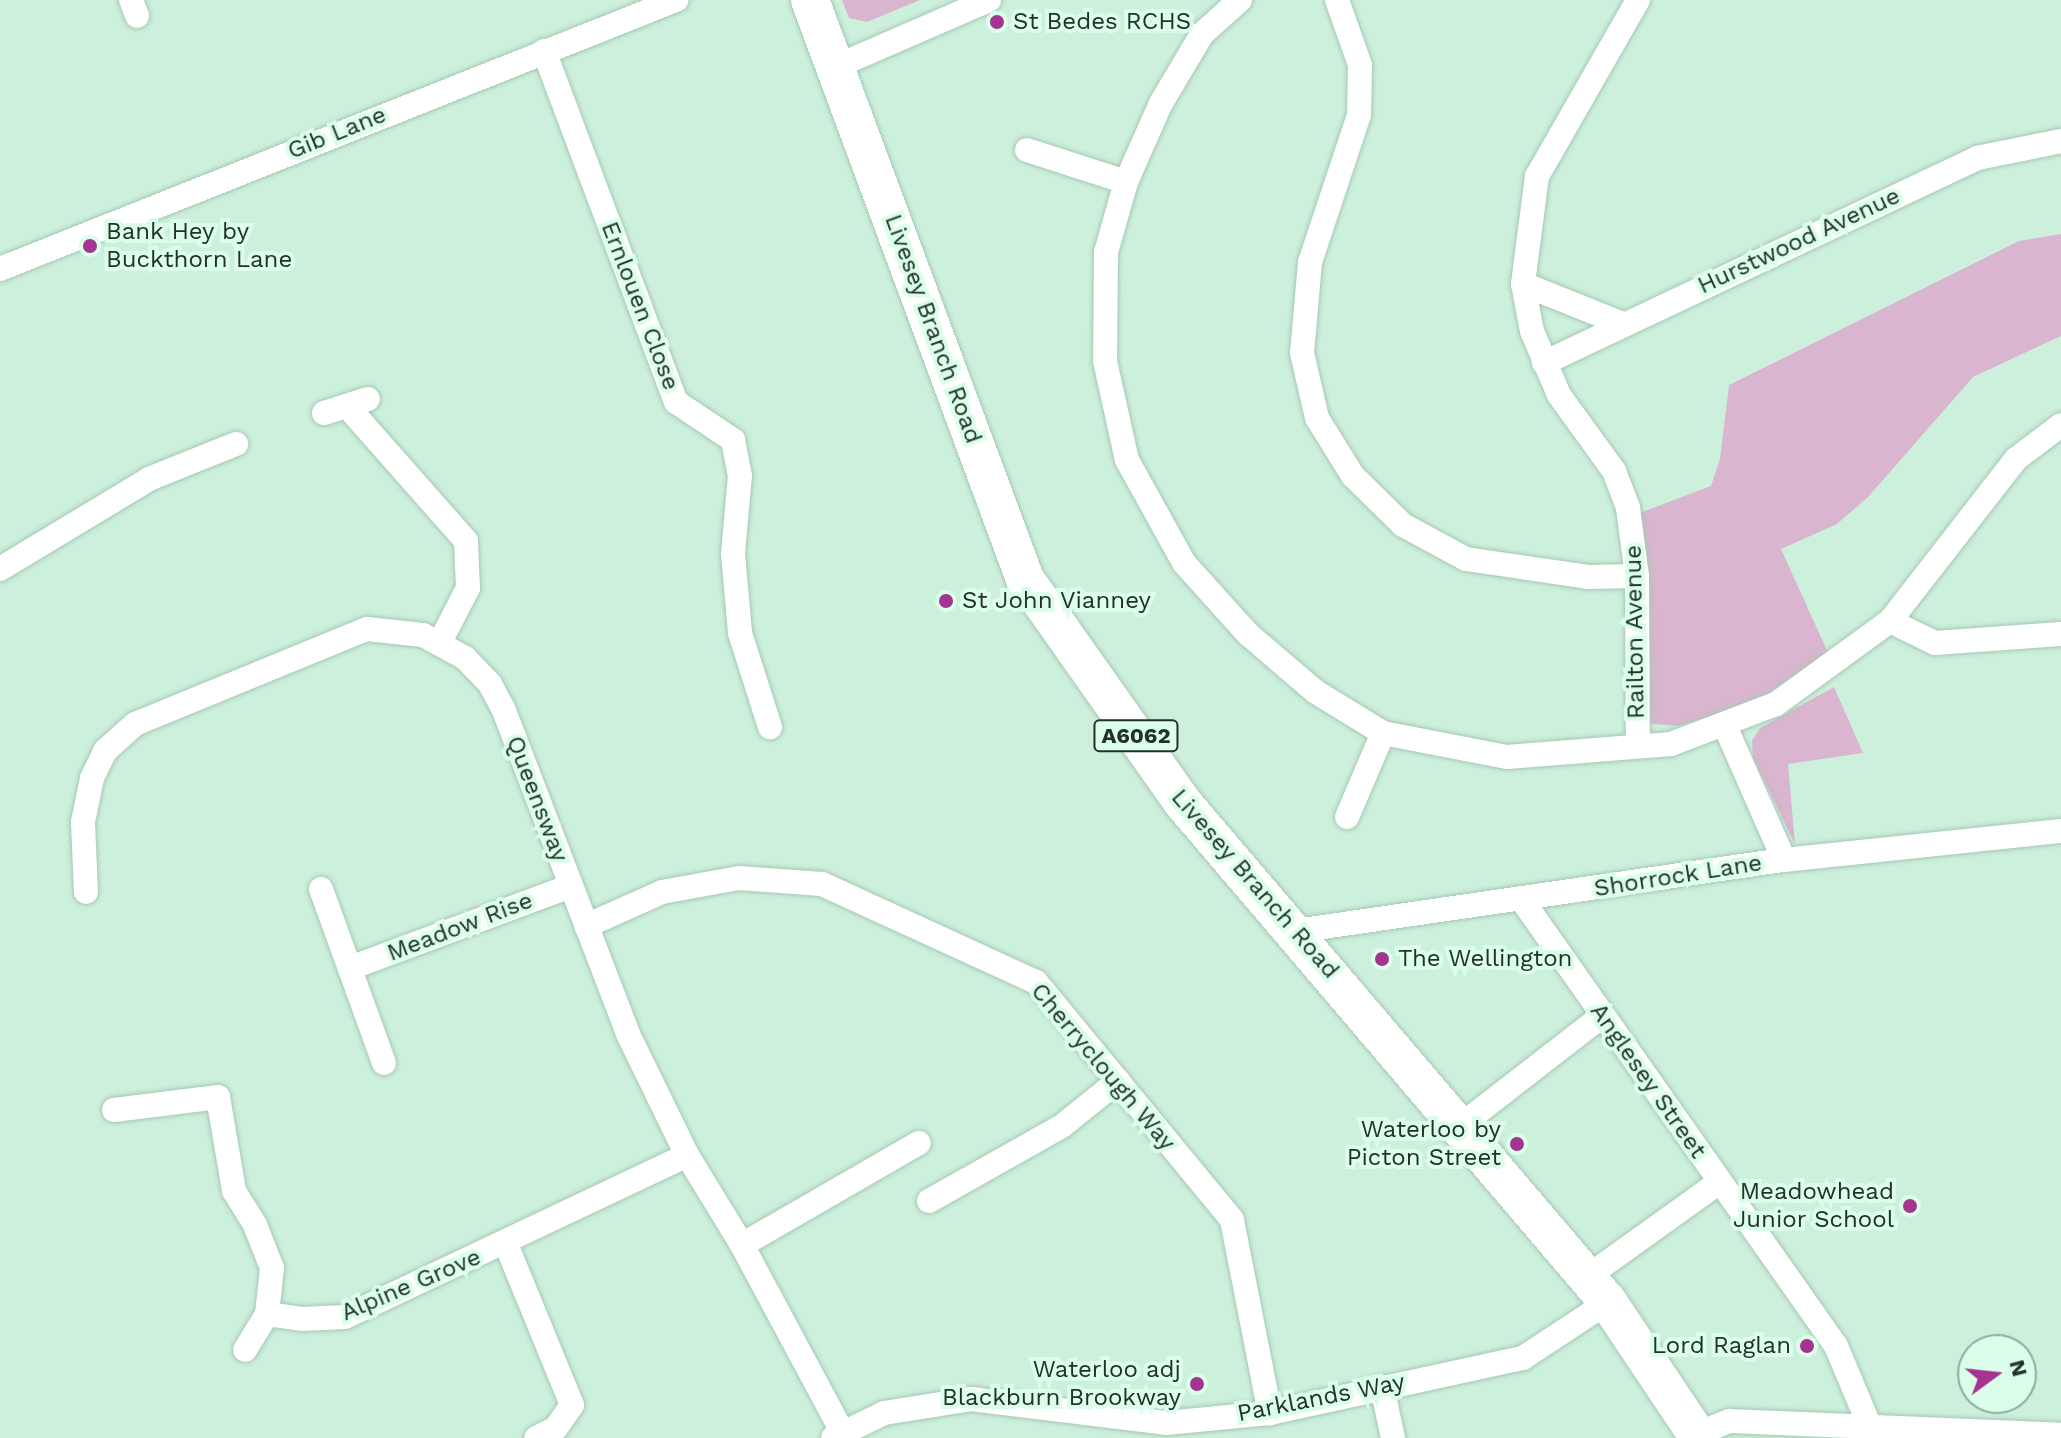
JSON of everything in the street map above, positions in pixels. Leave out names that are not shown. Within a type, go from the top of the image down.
[{"type":"main road","name":"Livesey Branch Road","points":[[810,0],[1025,579],[1183,803],[1296,931],[1598,1290],[1698,1436]]},
{"type":"street","name":"Gib Lane","points":[[0,269],[676,0]]},
{"type":"street","points":[[835,67],[989,0]]},
{"type":"street","points":[[1240,0],[1202,34],[1161,103],[1126,182],[1106,252],[1105,361],[1127,460],[1184,563],[1248,634],[1316,692],[1383,733],[1507,757],[1638,744],[1671,744],[1725,726],[1776,704],[1890,621],[2016,459],[2061,425]]},
{"type":"street","points":[[1337,0],[1360,65],[1359,115],[1310,262],[1302,353],[1317,418],[1353,476],[1403,525],[1466,559],[1588,577],[1637,576]]},
{"type":"street","name":"Railton Avenue","points":[[1638,0],[1537,176],[1523,284],[1544,363],[1559,395],[1614,471],[1633,530],[1637,576],[1638,744]]},
{"type":"street","name":"Ernlouen Close","points":[[544,51],[676,402],[733,440],[740,475],[733,554],[740,633],[770,727]]},
{"type":"street","name":"Hurstwood Avenue","points":[[1544,363],[1977,158],[2061,141]]},
{"type":"street","points":[[1027,150],[1126,182]]},
{"type":"street","points":[[1523,284],[1623,324]]},
{"type":"street","points":[[347,406],[466,541],[468,588],[440,642]]},
{"type":"street","points":[[0,569],[149,479],[236,444]]},
{"type":"street","points":[[1890,621],[1935,643],[2061,634]]},
{"type":"street","name":"Queensway","points":[[87,892],[86,800],[105,751],[135,724],[349,633],[403,629],[440,642],[490,684],[628,1034],[687,1155],[742,1245],[837,1434]]},
{"type":"street","points":[[1725,726],[1784,860]]},
{"type":"street","points":[[1347,817],[1383,733]]},
{"type":"street","name":"Shorrock Lane","points":[[1296,931],[1784,860],[2061,831]]},
{"type":"street","name":"Cherryclough Way","points":[[586,926],[662,892],[739,878],[822,884],[1036,982],[1232,1220],[1270,1413]]},
{"type":"street","name":"Meadow Rise","points":[[350,968],[570,886]]},
{"type":"street","points":[[321,889],[384,1063]]},
{"type":"street","name":"Anglesey Street","points":[[1522,900],[1836,1346],[1870,1427]]},
{"type":"street","points":[[1460,1126],[1602,1016]]},
{"type":"street","points":[[929,1201],[1062,1126],[1118,1081]]},
{"type":"street","points":[[114,1110],[218,1097],[234,1191],[255,1225],[272,1268],[267,1314],[245,1350]]},
{"type":"street","points":[[742,1245],[919,1143]]},
{"type":"street","name":"Alpine Grove","points":[[267,1314],[302,1319],[345,1317],[506,1244],[687,1155]]},
{"type":"street","name":"Parklands Way","points":[[837,1434],[884,1413],[971,1399],[1166,1423],[1270,1413],[1523,1358],[1719,1182]]},
{"type":"street","name":"Alpine Grove","points":[[506,1244],[572,1405],[556,1428],[536,1438]]},
{"type":"street","points":[[1382,1387],[1393,1438]]},
{"type":"street","points":[[1698,1436],[1730,1421],[1870,1427],[1908,1433],[2061,1435]]},
{"type":"shaded area","points":[[842,0],[920,0],[867,22],[849,18]]},
{"type":"shaded area","points":[[2061,234],[2061,336],[1973,377],[1868,497],[1837,524],[1781,549],[1829,655],[1765,695],[1726,711],[1678,726],[1643,723],[1637,514],[1711,486],[1720,459],[1729,385],[2019,241]]},
{"type":"shaded area","points":[[1834,687],[1863,753],[1788,764],[1795,844],[1753,758],[1752,741],[1760,728]]},
{"type":"place","name":"St Bedes RCHS","points":[[997,22]]},
{"type":"place","name":"Bank Hey by Buckthorn Lane","points":[[90,246]]},
{"type":"place","name":"St John Vianney","points":[[946,601]]},
{"type":"place","name":"The Wellington","points":[[1382,959]]},
{"type":"place","name":"Waterloo by Picton Street","points":[[1517,1144]]},
{"type":"place","name":"Meadowhead Junior School","points":[[1910,1206]]},
{"type":"place","name":"Lord Raglan","points":[[1807,1346]]},
{"type":"place","name":"Waterloo adj Blackburn Brookway","points":[[1197,1384]]}]
